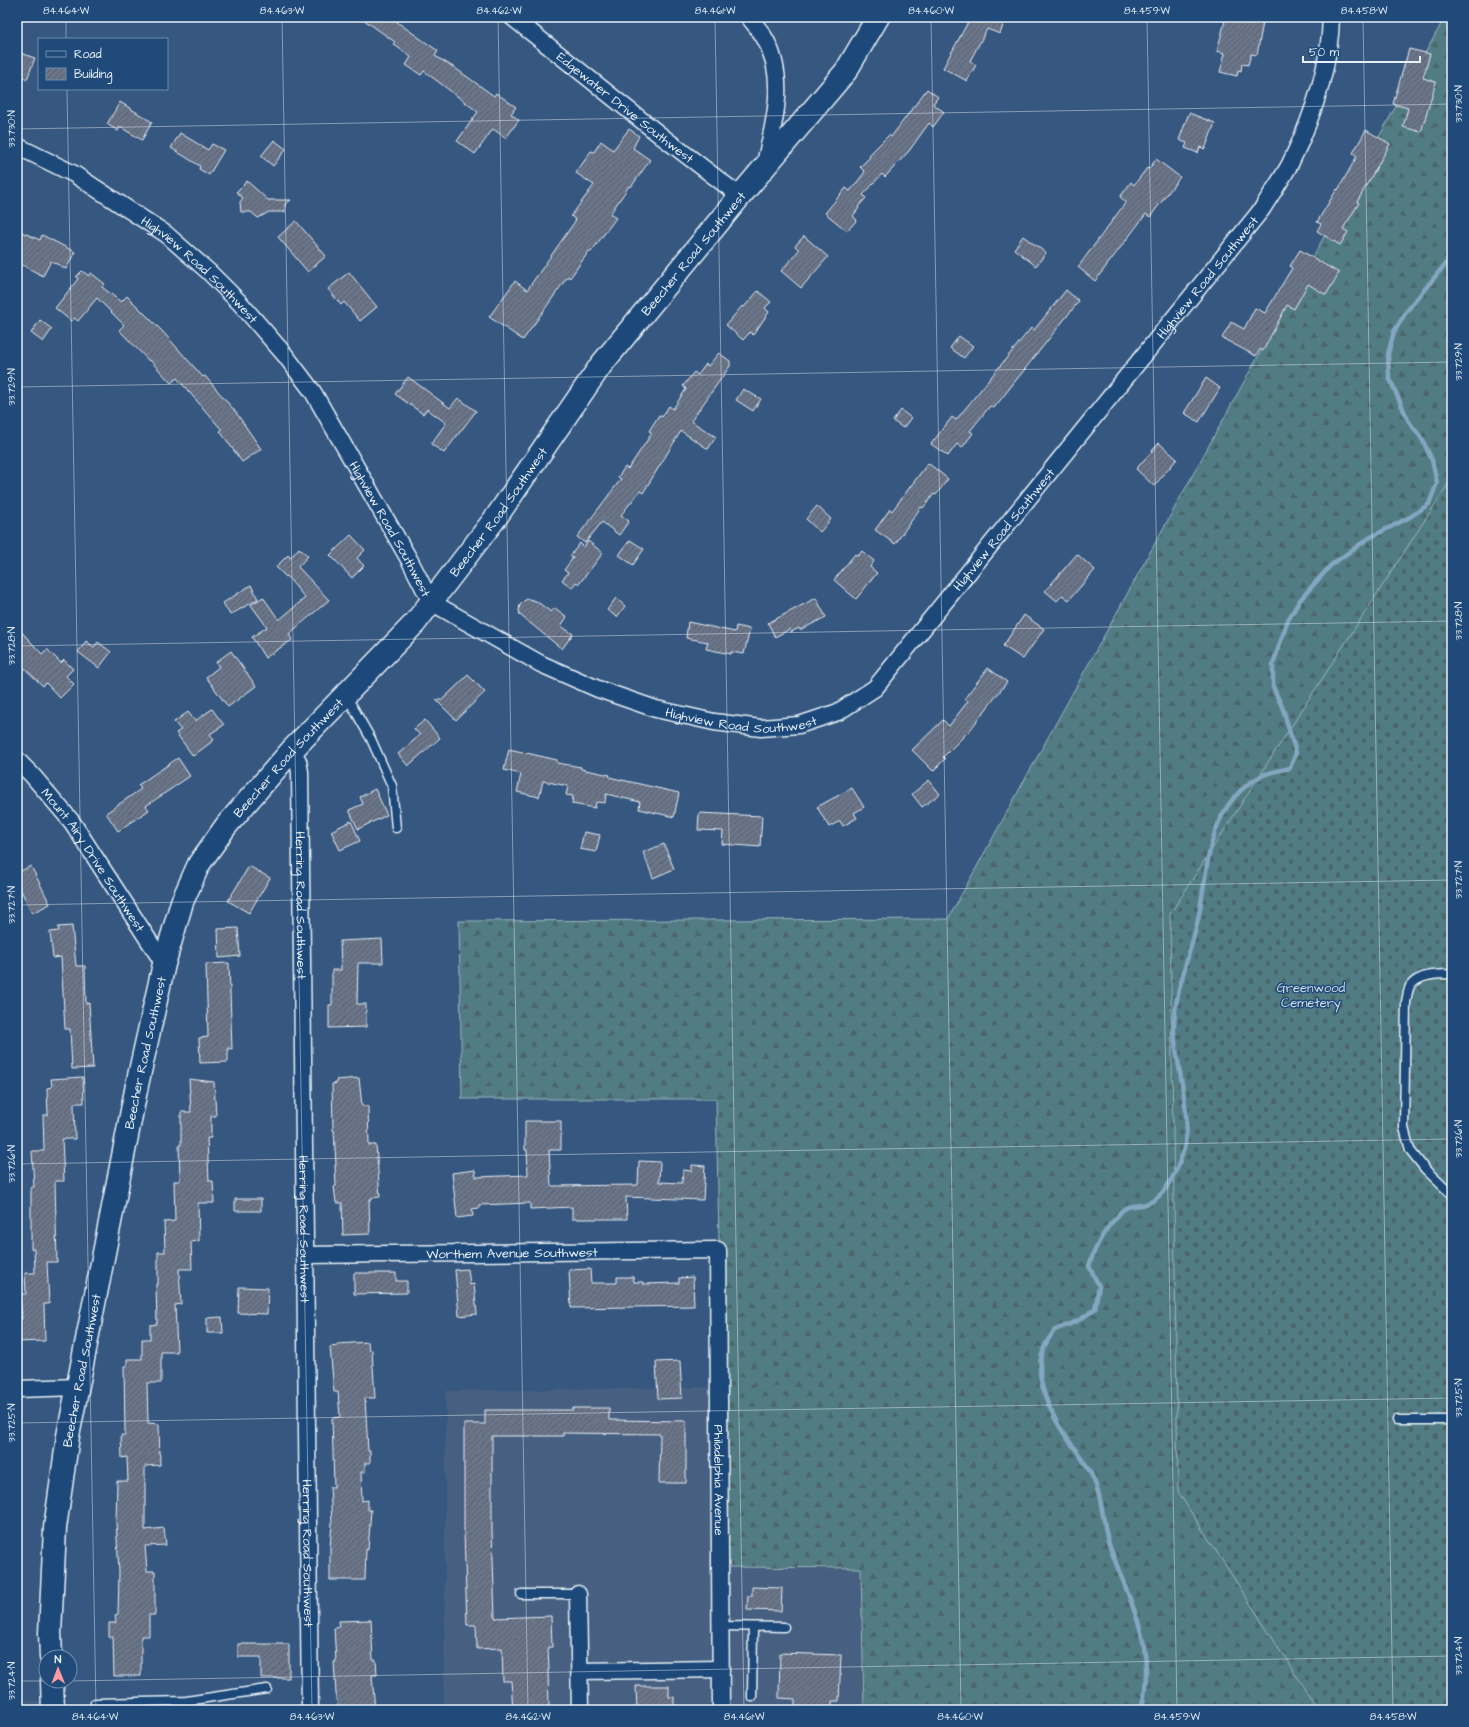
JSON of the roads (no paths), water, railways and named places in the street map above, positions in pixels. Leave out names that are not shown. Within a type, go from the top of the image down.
[{"type":"street","name":"Edgewater Drive Southwest","points":[[512,17],[660,136],[740,196]]},
{"type":"street","points":[[749,17],[764,37],[767,44],[775,65],[778,92],[776,115],[763,168]]},
{"type":"street","name":"Beecher Road Southwest","points":[[51,1649],[50,1633],[55,1528],[68,1436],[137,1085],[164,964],[182,902],[200,864],[226,826],[292,750],[415,623],[497,516],[601,364],[763,168],[846,71],[878,17]]},
{"type":"street","name":"Highview Road Southwest","points":[[17,146],[74,174],[166,234],[209,272],[240,303],[285,355],[312,392],[410,561],[431,602],[541,664],[598,689],[656,709],[714,722],[762,728],[800,725],[838,712],[875,688],[1262,209],[1289,165],[1310,118],[1324,69],[1331,17]]},
{"type":"street","name":"Herring Road Southwest","points":[[292,750],[298,761],[300,772],[310,1710]]},
{"type":"street","name":"Mount Airy Drive Southwest","points":[[17,760],[32,775],[72,822],[164,964]]},
{"type":"street","name":"Worthem Avenue Southwest","points":[[305,1255],[718,1250]]},
{"type":"street","name":"Philadelphia Avenue","points":[[718,1250],[721,1710]]},
{"type":"street","points":[[17,1389],[78,1387]]},
{"type":"street","points":[[578,1594],[580,1710]]},
{"type":"street","points":[[580,1671],[721,1669]]},
{"type":"street","points":[[52,1689],[53,1710]]},
{"type":"lane","points":[[346,694],[368,733],[392,786],[396,828]]},
{"type":"lane","points":[[1452,974],[1438,974],[1419,978],[1410,987],[1406,1002],[1404,1128],[1410,1150],[1425,1169],[1452,1195]]},
{"type":"lane","points":[[1397,1420],[1452,1420]]},
{"type":"lane","points":[[521,1594],[578,1594]]},
{"type":"lane","points":[[720,1626],[784,1627]]},
{"type":"lane","points":[[752,1697],[753,1627]]},
{"type":"lane","points":[[95,1703],[186,1701],[268,1689]]},
{"type":"waterway","points":[[1141,1710],[1145,1686],[1146,1665],[1144,1644],[1139,1624],[1109,1544],[1096,1484],[1087,1466],[1055,1419],[1045,1396],[1040,1373],[1043,1351],[1055,1330],[1078,1321],[1095,1309],[1099,1286],[1089,1266],[1097,1246],[1112,1222],[1121,1212],[1130,1206],[1146,1204],[1153,1201],[1160,1195],[1171,1181],[1182,1156],[1187,1121],[1174,1031],[1174,1018],[1178,992],[1196,928],[1207,864],[1218,824],[1228,806],[1242,789],[1261,776],[1290,768],[1296,753],[1283,709],[1273,687],[1273,664],[1288,620],[1300,600],[1331,565],[1369,538],[1410,517],[1429,504],[1437,483],[1432,460],[1422,439],[1408,420],[1389,377],[1388,354],[1394,332],[1406,312],[1452,256]]},
{"type":"park label","name":"Greenwood Cemetery","points":[[1311,994]]}]
